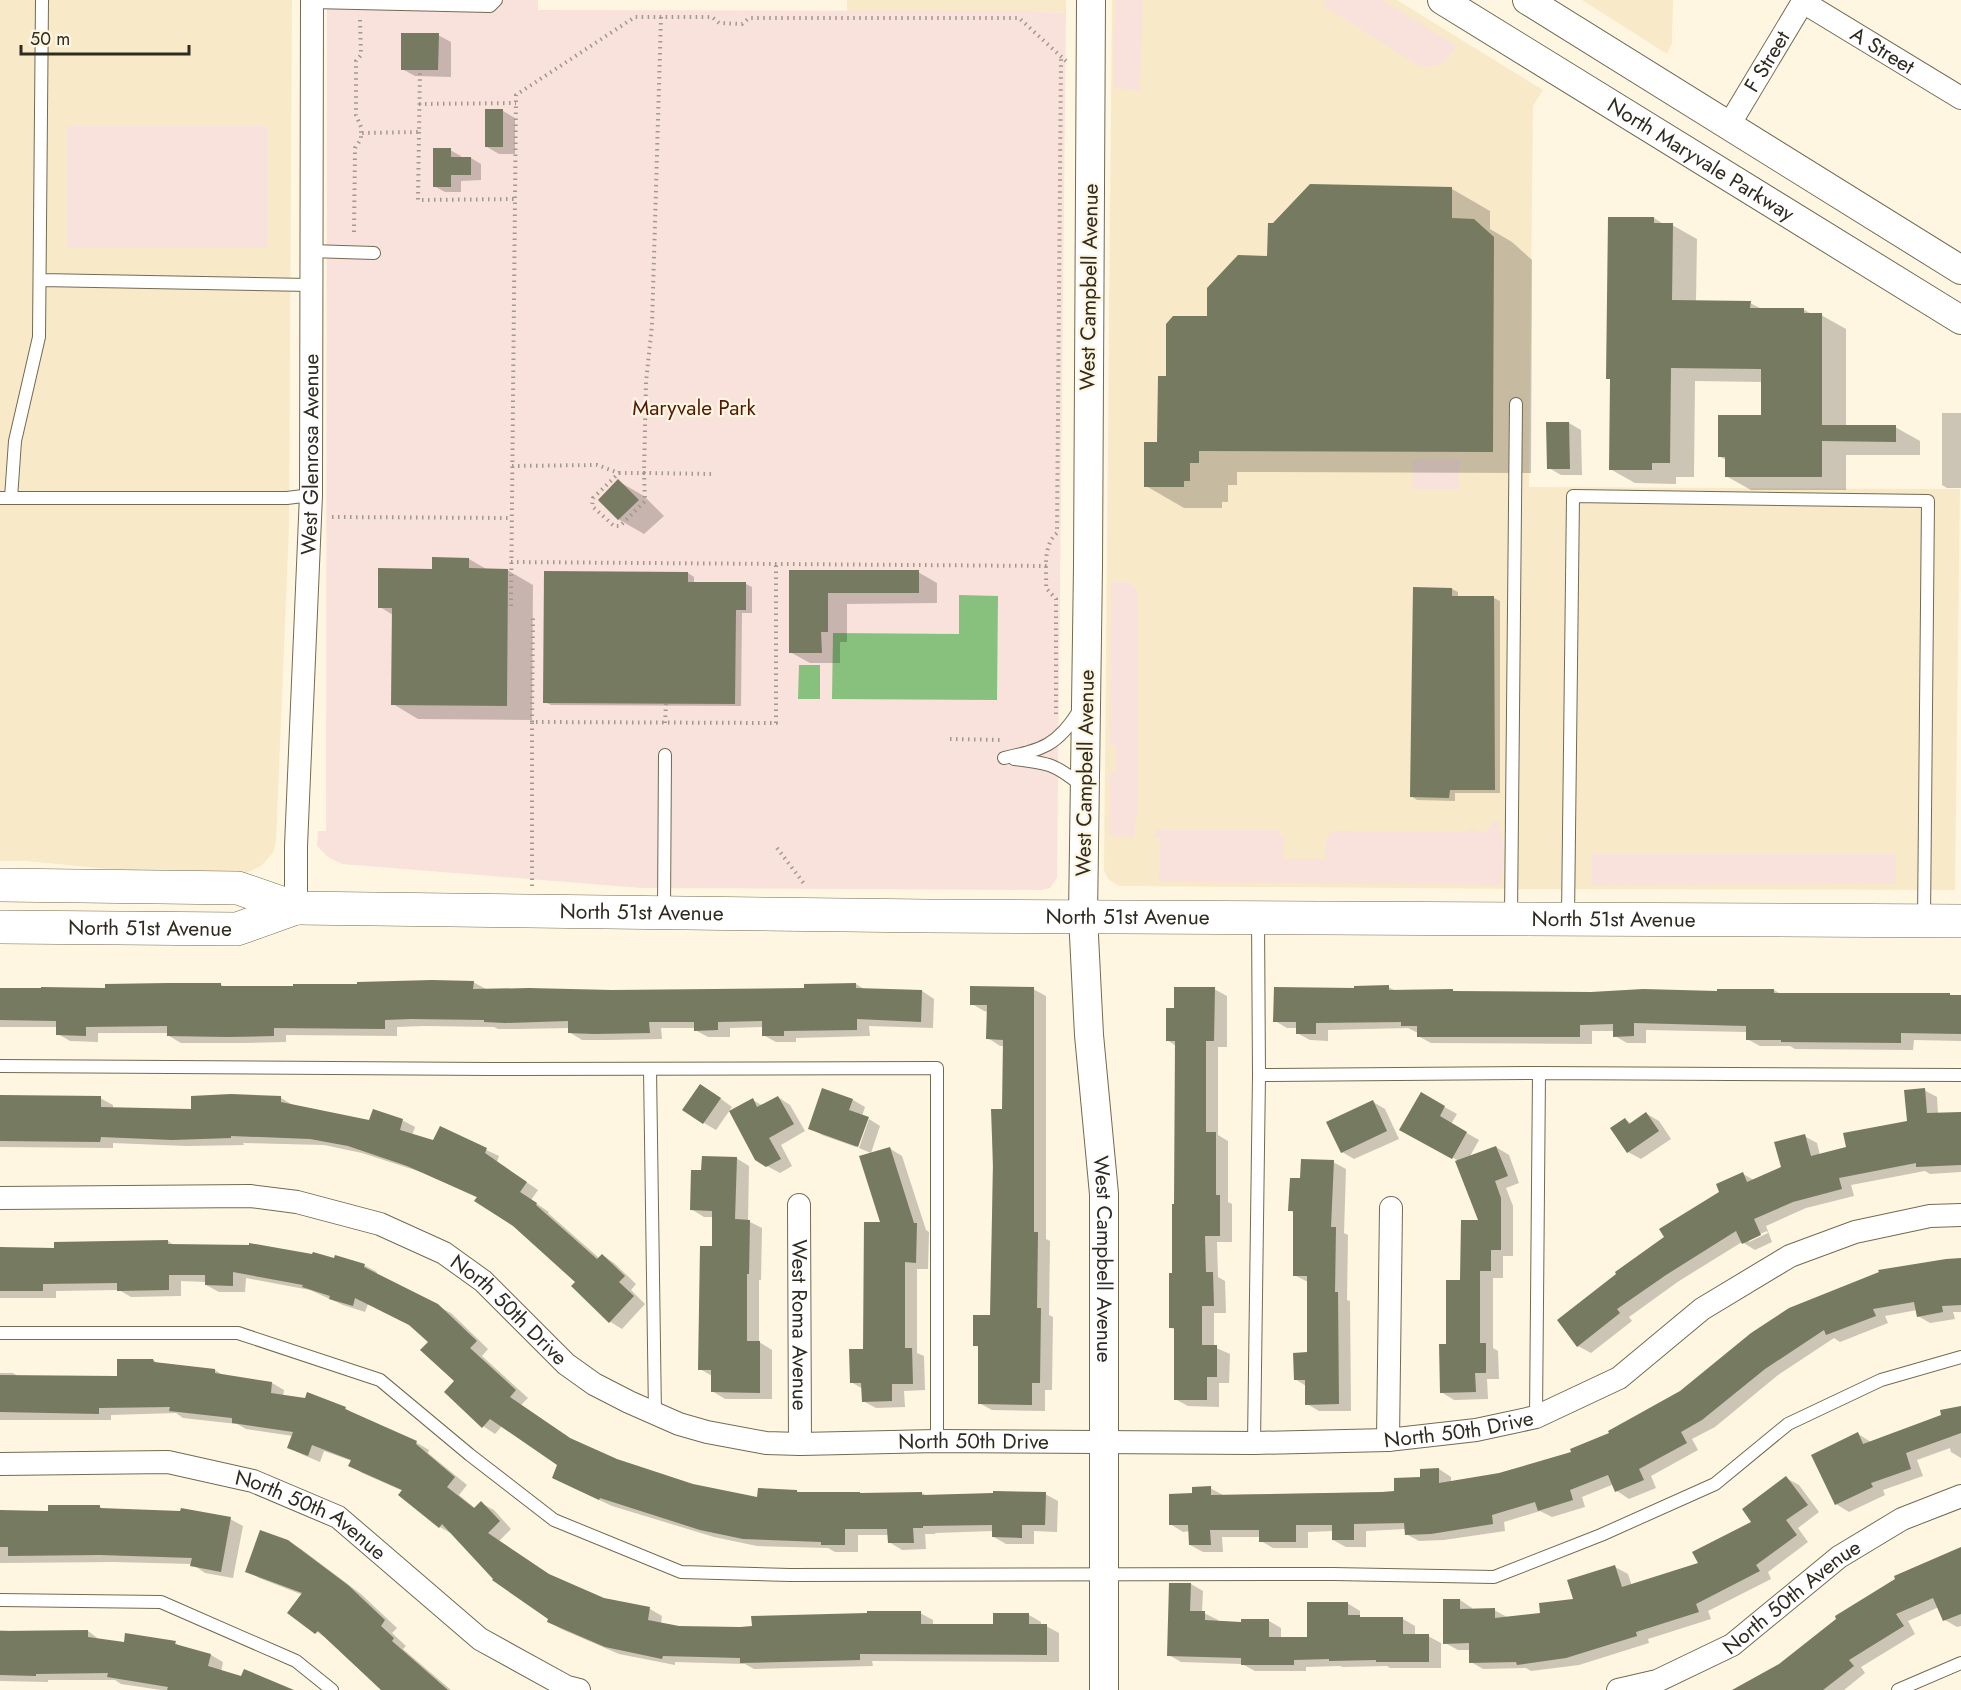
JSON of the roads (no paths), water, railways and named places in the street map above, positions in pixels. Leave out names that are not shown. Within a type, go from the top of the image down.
[{"type":"main road","name":"North 51st Avenue","points":[[0,885],[238,888],[296,908],[664,913],[1961,921]]},
{"type":"main road","name":"North 51st Avenue","points":[[0,927],[237,928],[296,908]]},
{"type":"street","name":"West Campbell Avenue","points":[[1091,0],[1083,916],[1089,1035],[1104,1194],[1104,1690]]},
{"type":"street","name":"North Maryvale Parkway","points":[[1442,0],[1961,320]]},
{"type":"street","points":[[1486,0],[1491,29]]},
{"type":"street","name":"North Maryvale Parkway","points":[[1527,0],[1961,270]]},
{"type":"street","name":"West Glenrosa Avenue","points":[[296,908],[296,846],[310,495],[312,1]]},
{"type":"street","name":"F Street","points":[[1729,125],[1803,1]]},
{"type":"street","name":"A Street","points":[[1803,1],[1959,92]]},
{"type":"street","name":"North 50th Drive","points":[[0,1198],[250,1196],[297,1202],[380,1224],[444,1253],[483,1281],[566,1364],[594,1384],[655,1415],[679,1424],[731,1438],[766,1443],[800,1444],[937,1441],[1254,1443],[1388,1440],[1476,1430],[1536,1417],[1619,1378],[1702,1309],[1790,1256],[1855,1232],[1930,1216],[1961,1215]]},
{"type":"street","name":"West Roma Avenue","points":[[799,1205],[800,1444]]},
{"type":"street","points":[[1388,1440],[1390,1208]]},
{"type":"street","name":"North 50th Avenue","points":[[0,1464],[168,1462],[253,1481],[338,1517],[480,1639],[567,1687],[579,1690]]},
{"type":"street","name":"North 50th Avenue","points":[[1618,1690],[1657,1680],[1732,1645],[1839,1557],[1902,1519],[1961,1496]]},
{"type":"lane","points":[[42,0],[39,337],[15,441],[6,498],[287,498],[310,495]]},
{"type":"lane","points":[[312,1],[490,6],[496,0]]},
{"type":"lane","points":[[310,251],[374,252]]},
{"type":"lane","points":[[41,280],[310,285]]},
{"type":"lane","points":[[1511,918],[1516,404]]},
{"type":"lane","points":[[1568,919],[1573,496],[1928,501],[1924,922]]},
{"type":"lane","points":[[1085,789],[1063,771],[1046,763],[1004,758],[1040,749],[1057,740],[1072,723],[1086,699]]},
{"type":"lane","points":[[664,913],[665,755]]},
{"type":"lane","points":[[1254,1443],[1259,1075],[1258,916]]},
{"type":"lane","points":[[0,1066],[937,1068],[937,1441]]},
{"type":"lane","points":[[650,1069],[655,1415]]},
{"type":"lane","points":[[1259,1075],[1539,1073],[1961,1075]]},
{"type":"lane","points":[[1536,1417],[1539,1073]]},
{"type":"lane","points":[[0,1333],[238,1333],[380,1380],[470,1455],[555,1520],[681,1572],[790,1575],[1333,1574],[1494,1577],[1601,1536],[1715,1484],[1788,1424],[1881,1380],[1961,1357]]},
{"type":"lane","points":[[0,1600],[160,1602],[296,1661],[332,1690]]},
{"type":"lane","points":[[1898,1690],[1961,1663]]},
{"type":"park label","name":"Maryvale Park","points":[[694,408]]}]
